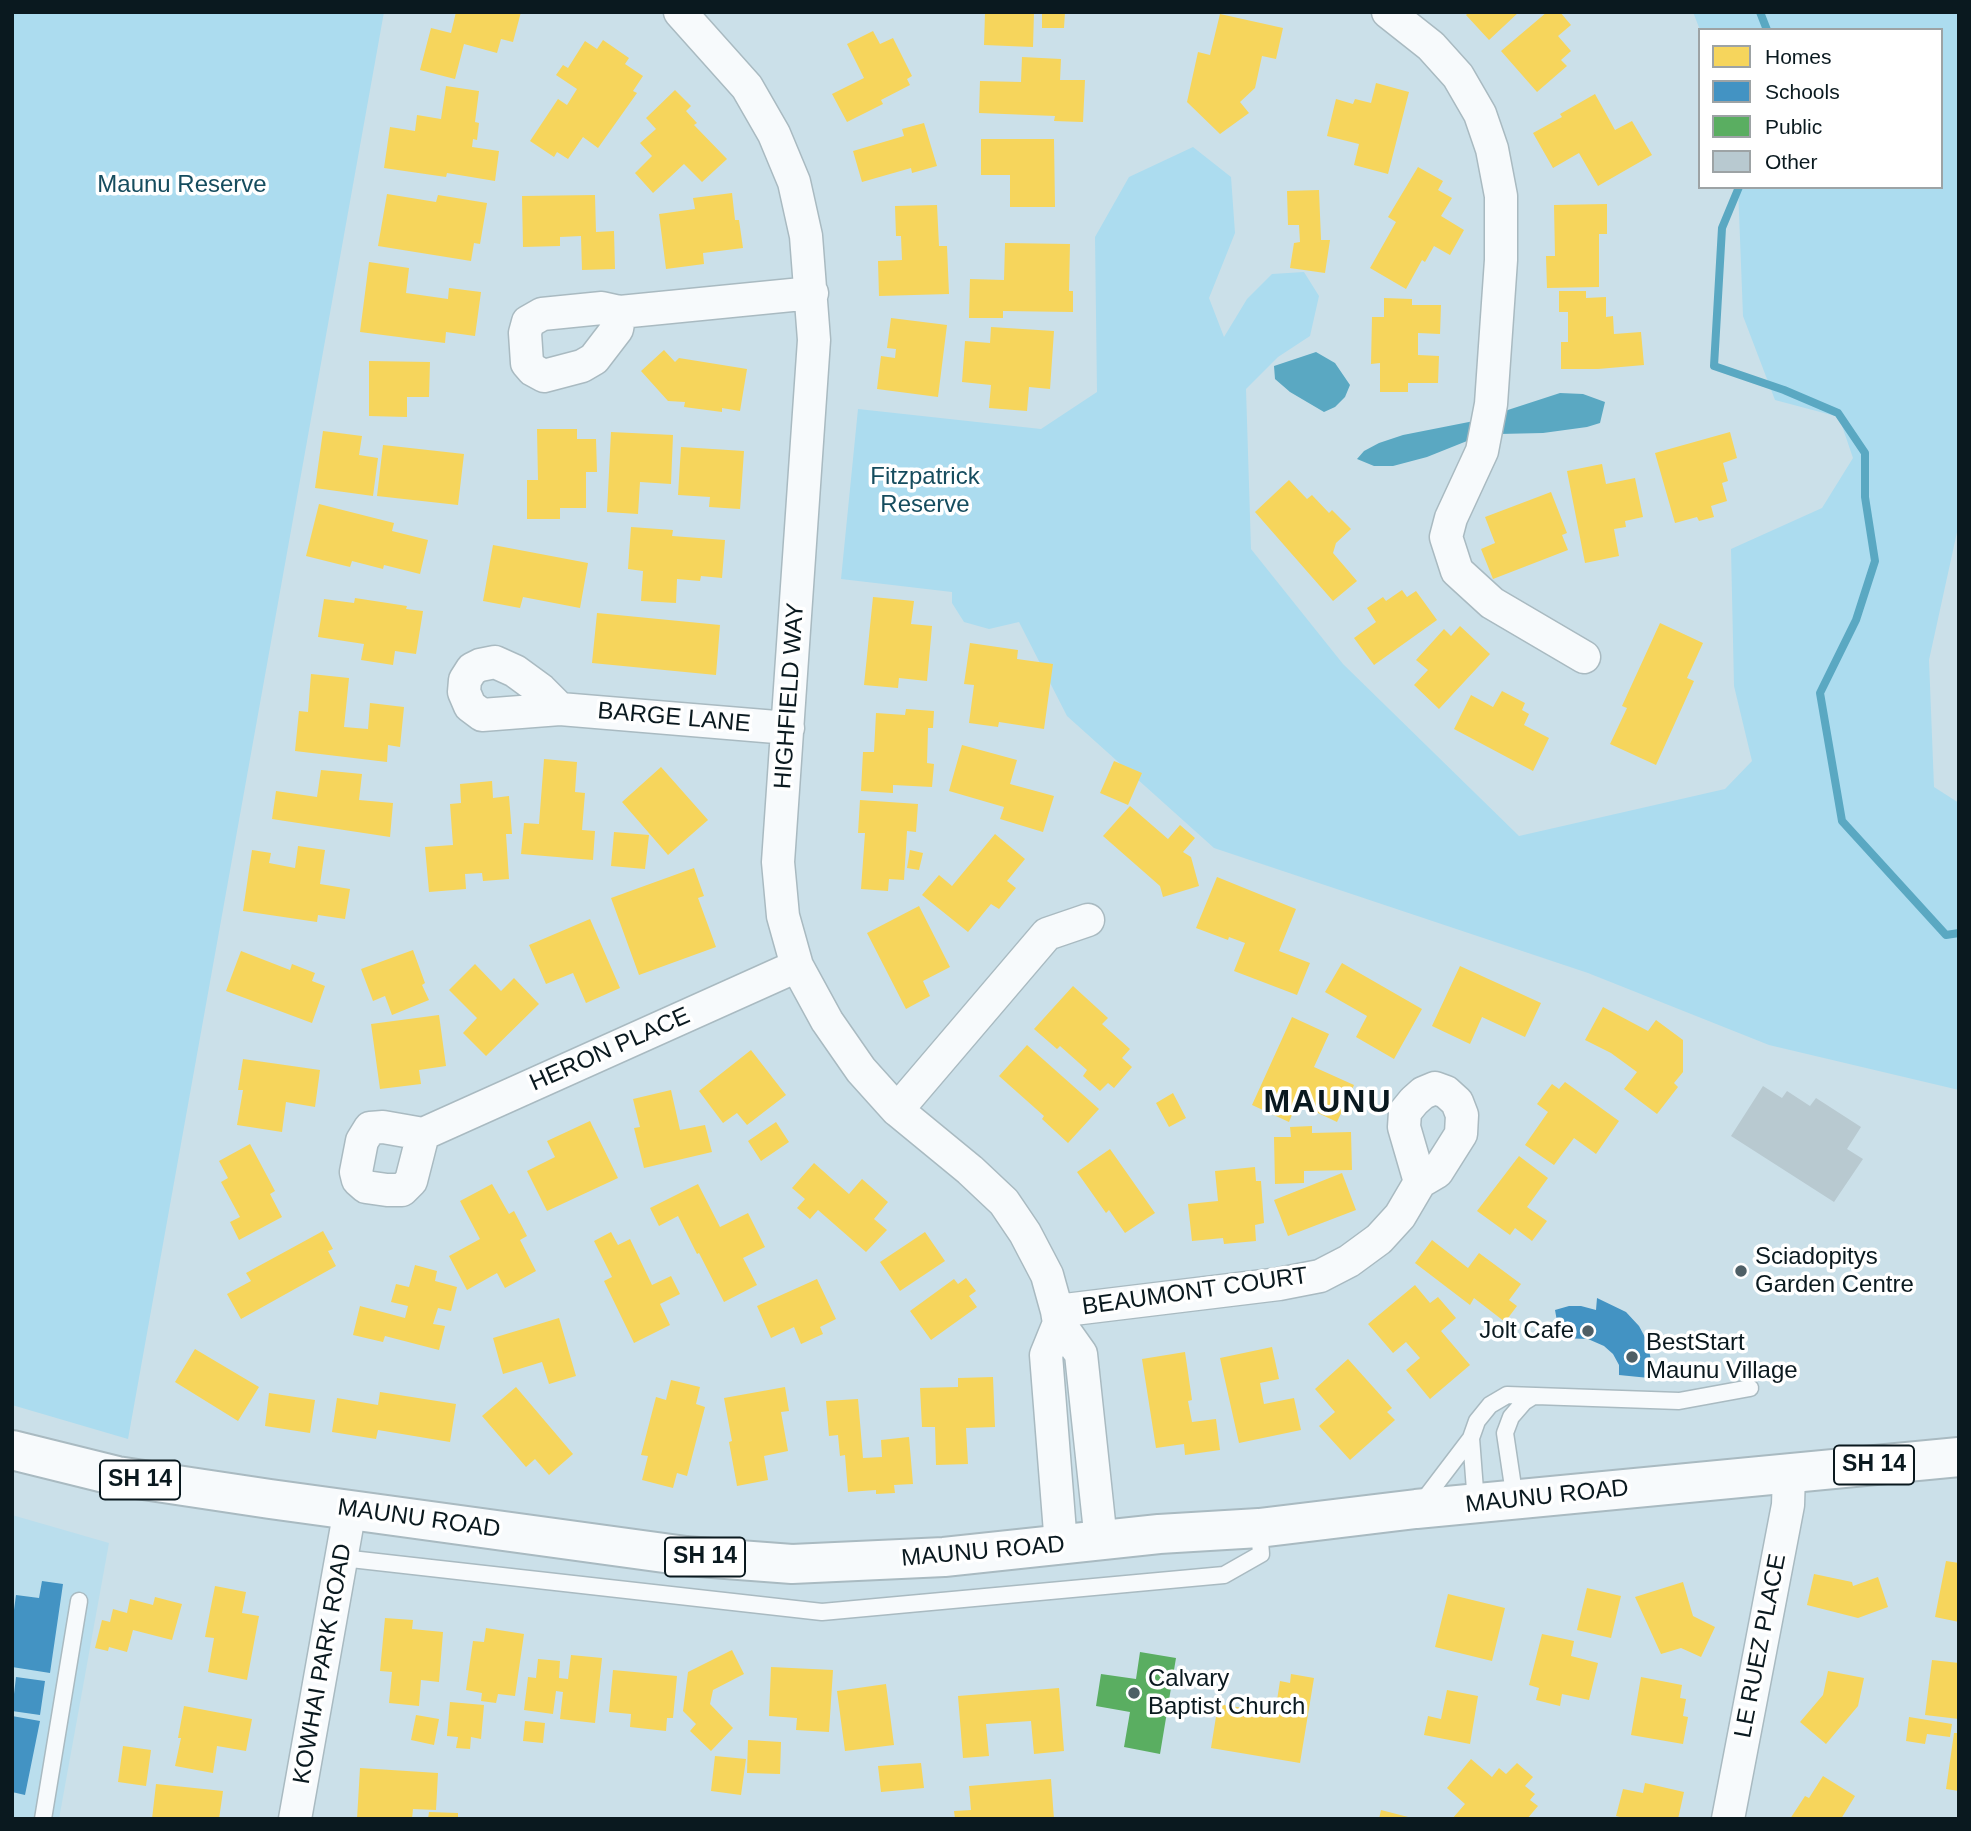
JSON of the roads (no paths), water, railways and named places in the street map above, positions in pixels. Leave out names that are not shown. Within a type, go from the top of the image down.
[{"type":"main road","name":"MAUNU ROAD","points":[[12,1450],[117,1476],[687,1556],[792,1564],[944,1557],[1959,1457]]},
{"type":"street","name":"HIGHFIELD WAY","points":[[680,12],[747,87],[774,134],[794,182],[806,236],[814,340],[778,862],[783,915],[797,966],[827,1021],[854,1060],[897,1110],[1004,1202],[1025,1233],[1047,1275],[1058,1317],[1081,1354],[1101,1541]]},
{"type":"street","points":[[1388,12],[1431,46],[1458,76],[1480,114],[1492,149],[1501,196],[1501,260],[1489,411],[1482,451],[1451,518],[1446,537],[1457,571],[1492,603],[1584,657]]},
{"type":"street","points":[[620,312],[812,293]]},
{"type":"street","name":"BARGE LANE","points":[[560,709],[788,728]]},
{"type":"street","points":[[897,1110],[1047,934],[1088,920]]},
{"type":"street","name":"HERON PLACE","points":[[423,1133],[797,966]]},
{"type":"street","name":"BEAUMONT COURT","points":[[1058,1317],[1320,1276],[1349,1261],[1378,1239],[1400,1216],[1420,1182]]},
{"type":"street","points":[[1058,1317],[1046,1355],[1061,1545]]},
{"type":"street","name":"LE RUEZ PLACE","points":[[1728,1819],[1788,1505],[1789,1473]]},
{"type":"street","name":"KOWHAI PARK ROAD","points":[[295,1819],[350,1509]]},
{"type":"lane","points":[[1476,1504],[1471,1438],[1476,1421],[1490,1405],[1507,1395],[1679,1401],[1751,1388]]},
{"type":"lane","points":[[1515,1500],[1506,1433],[1511,1418],[1532,1396]]},
{"type":"lane","points":[[1416,1509],[1471,1438]]},
{"type":"lane","points":[[342,1558],[822,1612],[1224,1575],[1261,1554],[1259,1528]]},
{"type":"lane","points":[[43,1819],[79,1601]]},
{"type":"waterway","points":[[1760,12],[1766,28]]},
{"type":"waterway","points":[[1738,189],[1722,228],[1714,366],[1784,390],[1838,413],[1865,453],[1865,497],[1875,561],[1856,620],[1820,693],[1842,821],[1946,935],[1959,933]]},
{"type":"place","name":"Sciadopitys Garden Centre","points":[[1741,1271]]},
{"type":"place","name":"Jolt Cafe","points":[[1588,1331]]},
{"type":"place","name":"BestStart Maunu Village","points":[[1632,1357]]},
{"type":"place","name":"Calvary Baptist Church","points":[[1134,1693]]},
{"type":"district","name":"MAUNU","points":[[1328,1103]]},
{"type":"park label","name":"Maunu Reserve","points":[[182,185]]},
{"type":"park label","name":"Fitzpatrick Reserve","points":[[925,491]]}]
